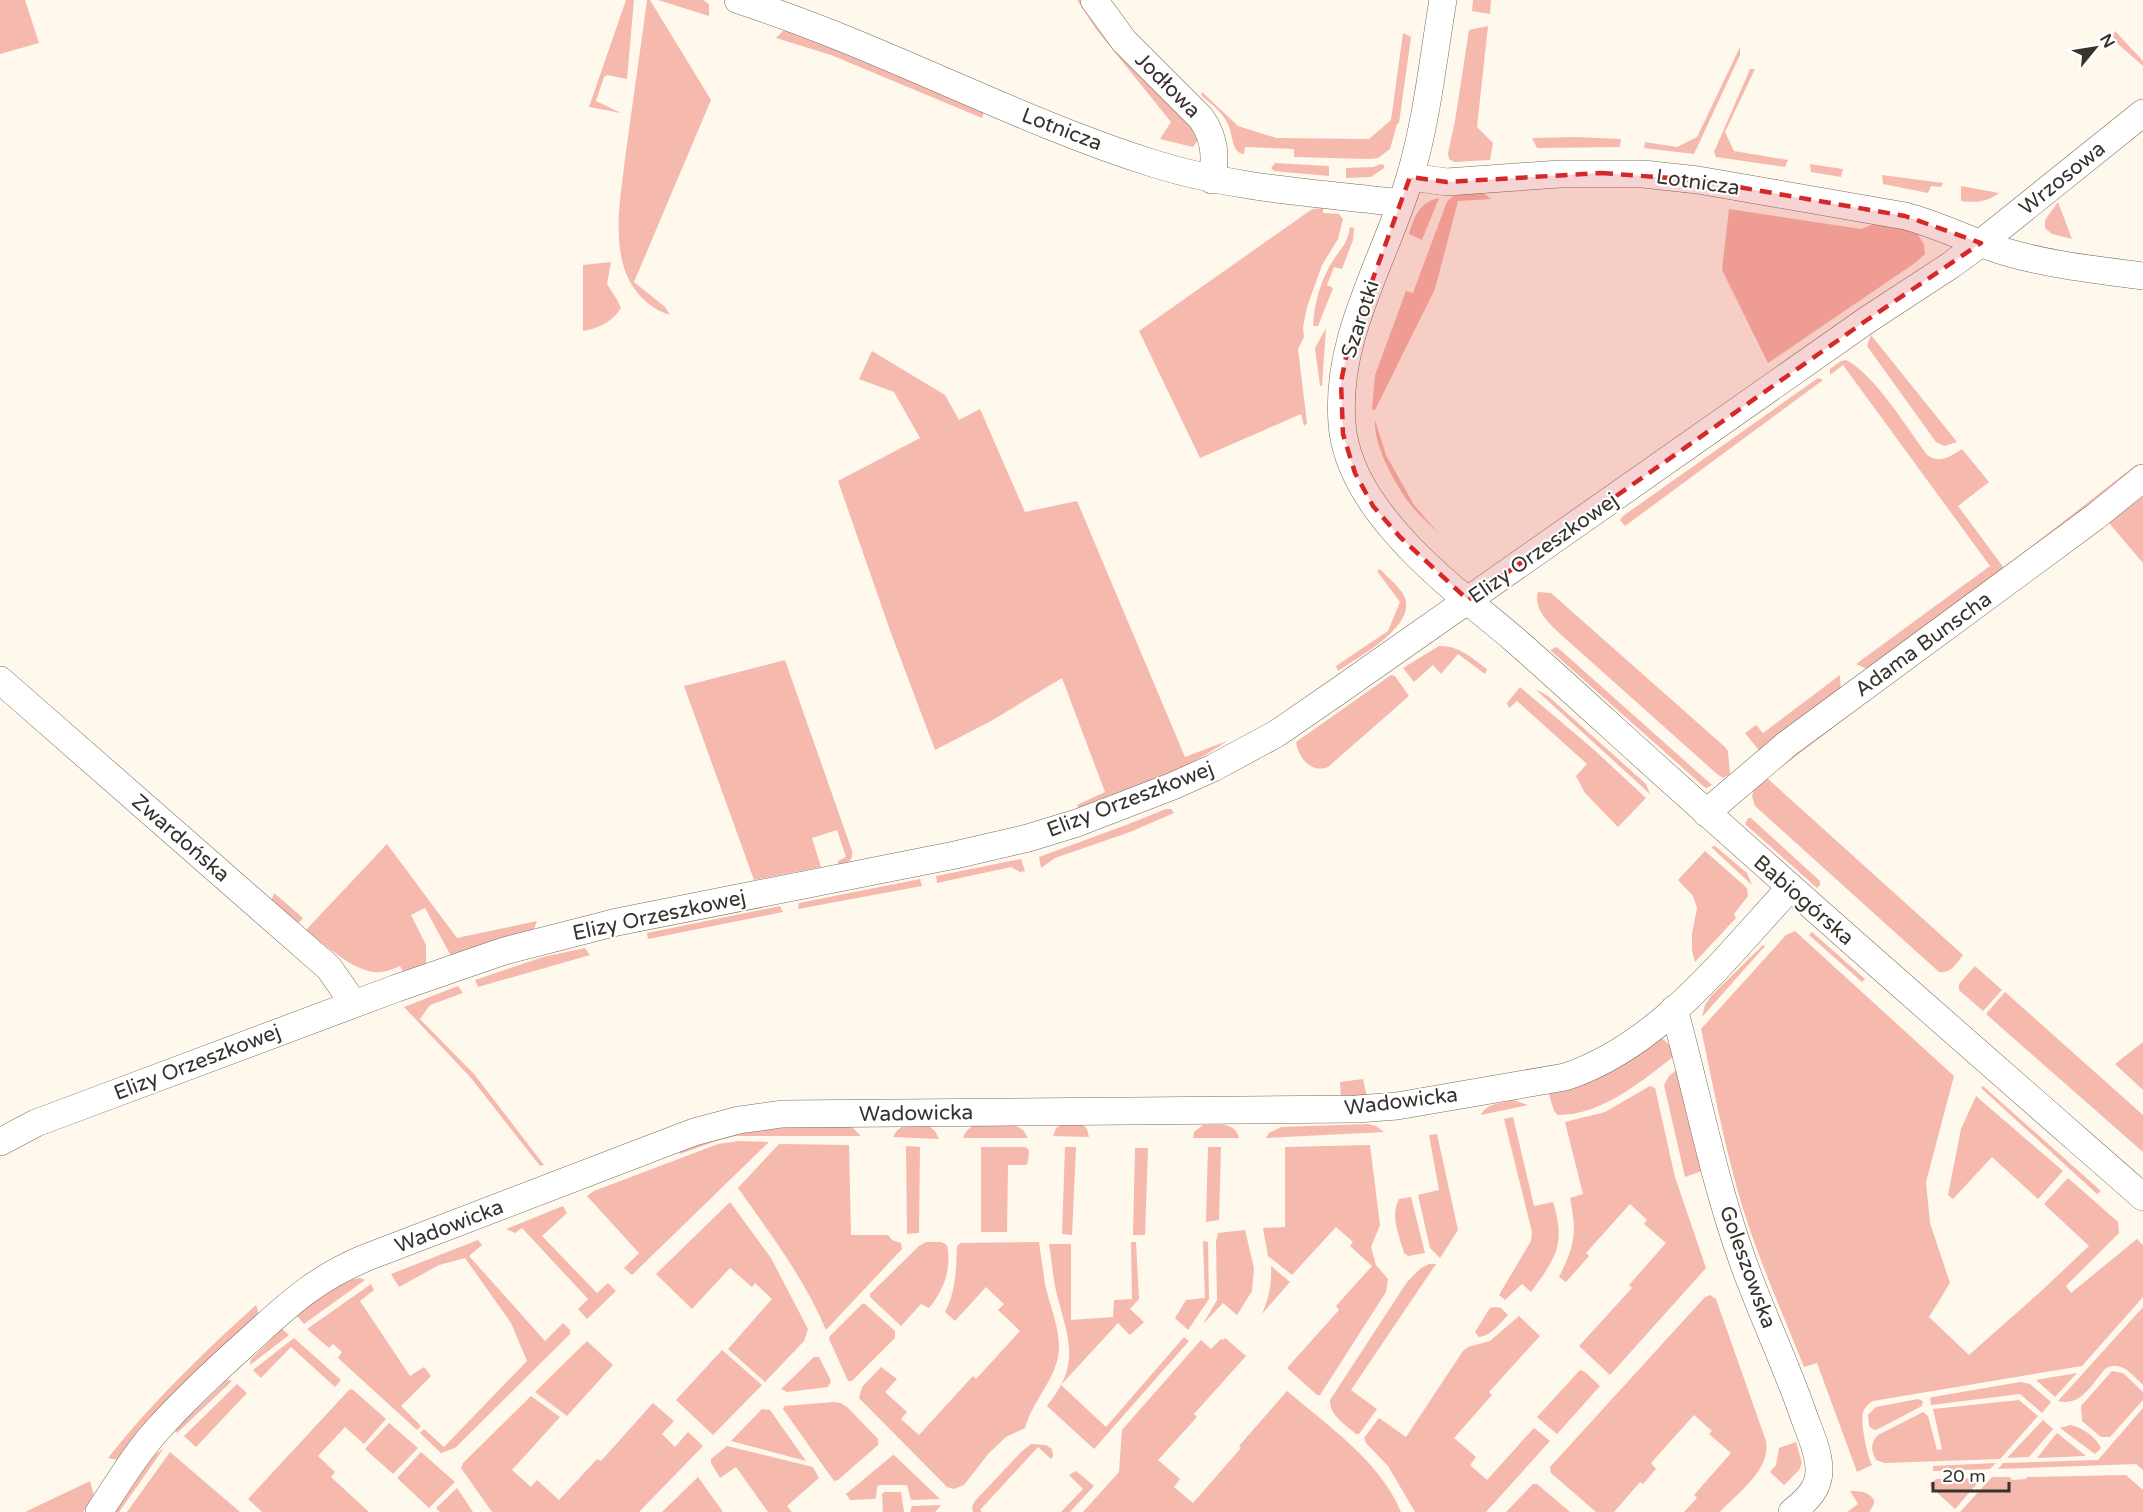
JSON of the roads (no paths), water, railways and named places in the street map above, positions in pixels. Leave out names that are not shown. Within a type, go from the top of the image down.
[{"type":"street","name":"Lotnicza","points":[[738,0],[794,18],[1006,108],[1155,164],[1212,180],[1290,192],[1401,203]]},
{"type":"street","name":"Jodłowa","points":[[1094,0],[1124,41],[1201,118],[1209,129],[1215,150],[1212,180]]},
{"type":"street","name":"Szarotki","points":[[1443,0],[1420,136],[1410,177],[1348,347],[1341,382],[1343,434],[1355,473],[1373,506],[1400,537],[1468,600]]},
{"type":"street","name":"Wrzosowa","points":[[1981,243],[2143,113]]},
{"type":"street","name":"Lotnicza","points":[[1410,177],[1447,182],[1601,173],[1643,174],[1698,180],[1905,216],[1930,222],[1981,243]]},
{"type":"street","points":[[1981,243],[2032,259],[2143,276]]},
{"type":"street","name":"Elizy Orzeszkowej","points":[[0,1142],[36,1123],[354,1004],[504,951],[617,922],[966,853],[1028,838],[1077,823],[1173,786],[1223,763],[1275,734],[1867,320],[1952,265],[1981,243]]},
{"type":"street","name":"Adama Bunscha","points":[[1706,813],[1787,744],[2086,524],[2143,478]]},
{"type":"street","name":"Babiogórska","points":[[1468,600],[1790,888],[2143,1197]]},
{"type":"street","name":"Zwardońska","points":[[0,680],[329,968],[354,1004]]},
{"type":"street","name":"Wadowicka","points":[[99,1512],[130,1465],[157,1430],[280,1311],[326,1276],[387,1250],[694,1132],[739,1120],[782,1113],[1356,1109],[1396,1106],[1537,1083],[1584,1071],[1624,1049],[1700,985],[1790,888]]},
{"type":"street","name":"Goleszowska","points":[[1674,1009],[1720,1190],[1739,1250],[1786,1366],[1816,1451],[1819,1468],[1818,1483],[1812,1493],[1792,1512]]}]
